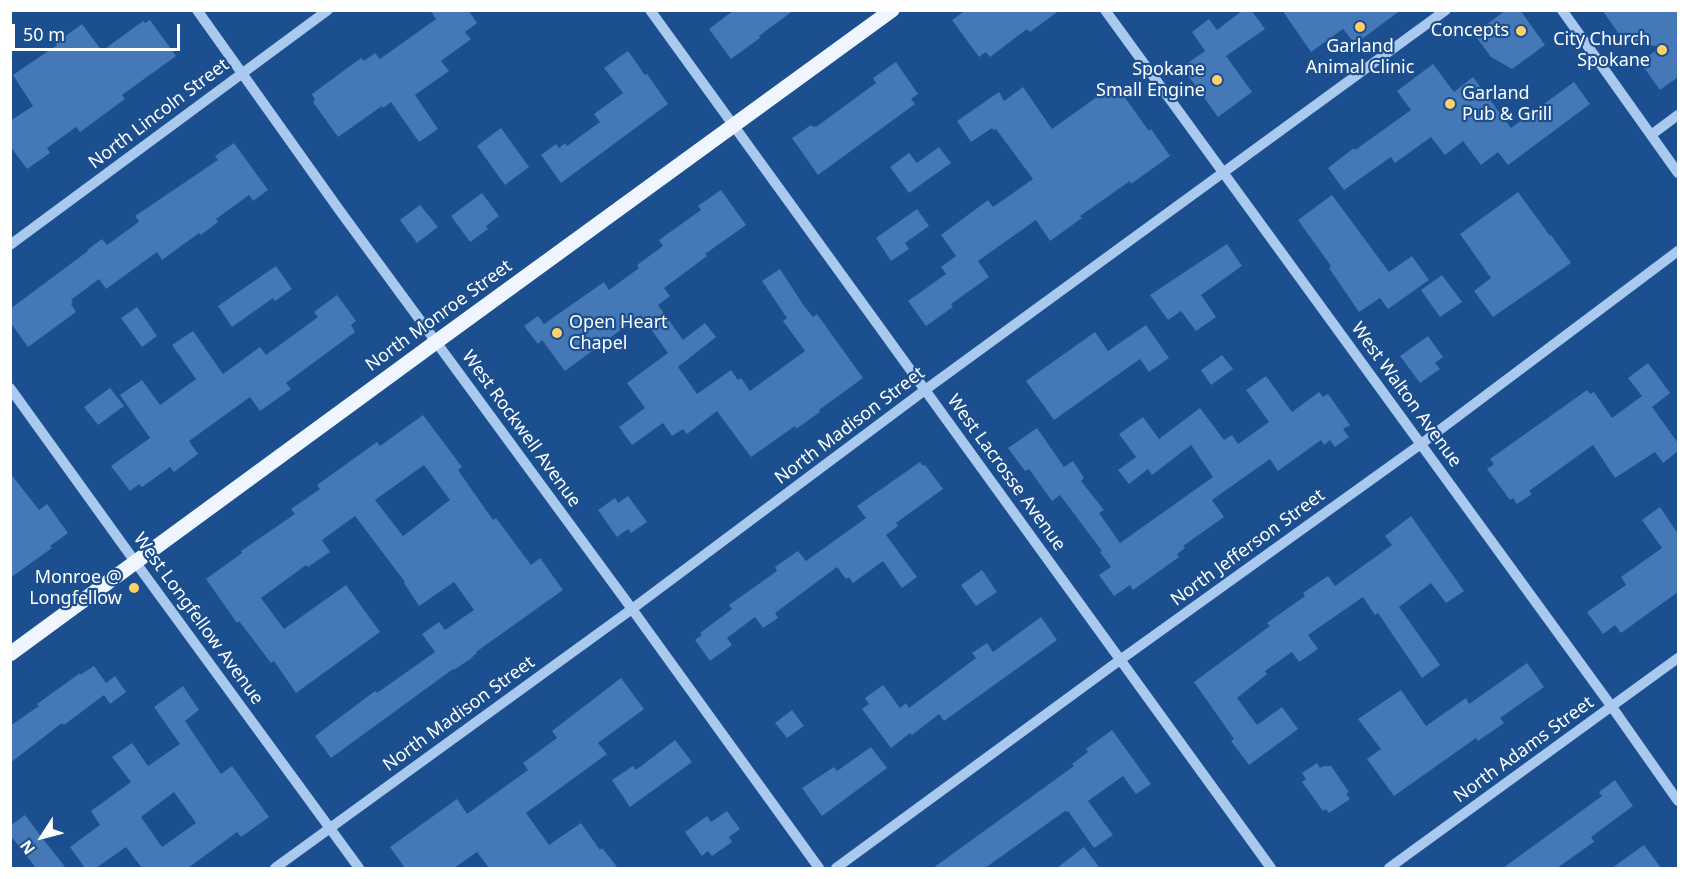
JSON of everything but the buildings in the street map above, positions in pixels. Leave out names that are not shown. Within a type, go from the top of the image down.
[{"type":"main road","name":"North Monroe Street","points":[[10,654],[892,10]]},
{"type":"street","name":"West Rockwell Avenue","points":[[197,10],[241,74],[819,868]]},
{"type":"street","name":"North Lincoln Street","points":[[10,245],[328,10]]},
{"type":"street","name":"West Lacrosse Avenue","points":[[650,10],[1271,868]]},
{"type":"street","name":"West Walton Avenue","points":[[1105,10],[1612,706],[1678,801]]},
{"type":"street","name":"North Madison Street","points":[[275,868],[632,609],[925,390],[1446,10]]},
{"type":"street","points":[[1562,10],[1678,173]]},
{"type":"street","points":[[1651,135],[1678,115]]},
{"type":"street","name":"North Jefferson Street","points":[[836,868],[1421,444],[1678,252]]},
{"type":"street","name":"West Longfellow Avenue","points":[[10,388],[359,868]]},
{"type":"street","name":"North Adams Street","points":[[1389,868],[1678,658]]},
{"type":"place","name":"Garland Animal Clinic","points":[[1360,27]]},
{"type":"place","name":"Concepts","points":[[1521,31]]},
{"type":"place","name":"City Church Spokane","points":[[1662,50]]},
{"type":"place","name":"Spokane Small Engine","points":[[1217,80]]},
{"type":"place","name":"Garland Pub & Grill","points":[[1450,104]]},
{"type":"place","name":"Open Heart Chapel","points":[[557,333]]},
{"type":"place","name":"Monroe @ Longfellow","points":[[134,588]]}]
